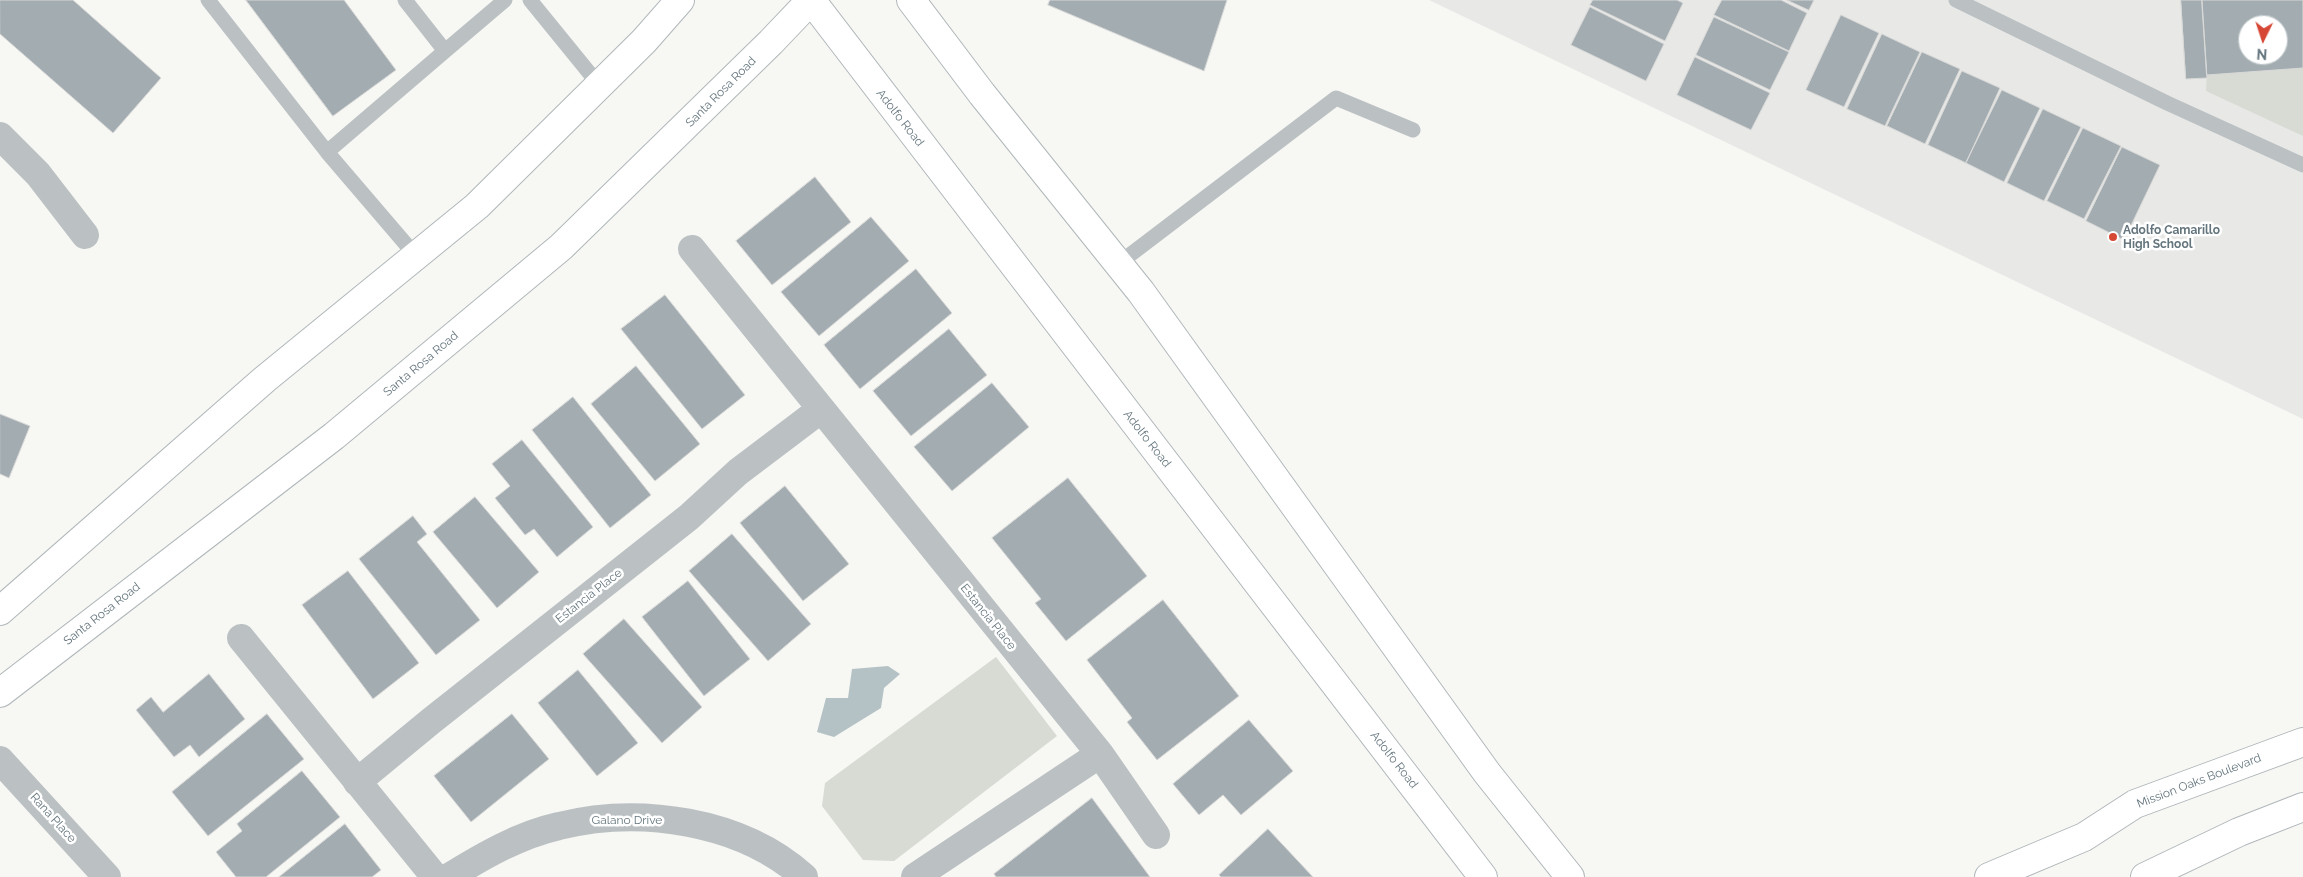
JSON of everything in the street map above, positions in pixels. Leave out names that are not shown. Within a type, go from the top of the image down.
[{"type":"main road","points":[[0,611],[265,379],[477,206],[600,86],[644,41],[680,0]]},
{"type":"main road","name":"Santa Rosa Road","points":[[0,692],[334,436],[562,247],[751,62],[811,0]]},
{"type":"main road","name":"Adolfo Road","points":[[811,0],[1484,877]]},
{"type":"main road","points":[[911,0],[982,94],[1118,264],[1488,773],[1570,877]]},
{"type":"main road","name":"Mission Oaks Boulevard","points":[[1990,877],[2084,838],[2135,804],[2303,742]]},
{"type":"main road","points":[[2145,877],[2238,832],[2303,807]]},
{"type":"street","points":[[0,136],[38,174],[86,236]]},
{"type":"street","name":"Estancia Place","points":[[692,249],[820,410],[1100,754],[1156,835]]},
{"type":"street","name":"Estancia Place","points":[[357,782],[431,721],[689,517],[738,472],[820,410]]},
{"type":"street","points":[[241,638],[435,877]]},
{"type":"street","points":[[915,877],[1100,754]]},
{"type":"street","name":"Rana Place","points":[[0,760],[107,877]]},
{"type":"street","name":"Galano Drive","points":[[449,877],[477,859],[521,838],[558,826],[616,818],[683,822],[716,830],[752,842],[795,869],[804,877]]},
{"type":"lane","points":[[208,0],[327,152],[416,256]]},
{"type":"lane","points":[[405,0],[445,51]]},
{"type":"lane","points":[[327,152],[505,0]]},
{"type":"lane","points":[[530,0],[600,86]]},
{"type":"lane","points":[[1956,0],[2167,103],[2303,165]]},
{"type":"lane","points":[[1118,264],[1336,98],[1413,130]]},
{"type":"shaded area","name":"Adolfo Camarillo High School","points":[[1429,0],[2303,0],[2303,419]]},
{"type":"shaded area","points":[[2303,68],[2303,136],[2206,91],[2207,75]]},
{"type":"shaded area","points":[[996,657],[1057,736],[894,861],[863,860],[822,806],[825,783]]},
{"type":"shaded area","points":[[888,666],[900,674],[884,688],[881,708],[834,737],[817,732],[826,698],[848,698],[852,669]]},
{"type":"building","points":[[0,0],[73,0],[161,78],[113,133],[0,34]]},
{"type":"building","points":[[246,0],[344,0],[396,70],[333,116]]},
{"type":"building","points":[[1050,0],[1227,0],[1204,71],[1048,5]]},
{"type":"building","points":[[1593,0],[1677,0],[1683,3],[1665,41],[1590,5]]},
{"type":"building","points":[[1722,0],[1781,0],[1807,13],[1789,51],[1714,15]]},
{"type":"building","points":[[1787,0],[1814,0],[1809,10]]},
{"type":"building","points":[[2181,0],[2202,0],[2207,78],[2186,79]]},
{"type":"building","points":[[2202,0],[2303,0],[2303,68],[2207,75]]},
{"type":"building","points":[[1590,7],[1664,44],[1646,81],[1571,45]]},
{"type":"building","points":[[1841,15],[1879,33],[1844,107],[1806,90]]},
{"type":"building","points":[[1714,17],[1789,52],[1770,90],[1696,55]]},
{"type":"building","points":[[1882,34],[1920,52],[1885,126],[1847,109]]},
{"type":"building","points":[[1922,52],[1960,69],[1925,144],[1887,126]]},
{"type":"building","points":[[1695,57],[1770,93],[1751,130],[1677,95]]},
{"type":"building","points":[[1962,71],[2000,88],[1966,163],[1928,145]]},
{"type":"building","points":[[2002,90],[2040,108],[2004,182],[1966,163]]},
{"type":"building","points":[[2043,109],[2081,127],[2044,201],[2007,183]]},
{"type":"building","points":[[2083,128],[2121,146],[2084,219],[2047,201]]},
{"type":"building","points":[[2122,147],[2160,165],[2124,240],[2086,221]]},
{"type":"building","points":[[815,177],[851,222],[772,285],[736,241]]},
{"type":"building","points":[[871,217],[909,261],[819,336],[781,292]]},
{"type":"building","points":[[916,269],[952,313],[860,389],[824,345]]},
{"type":"building","points":[[665,295],[745,395],[702,429],[621,329]]},
{"type":"building","points":[[949,329],[987,375],[911,436],[873,391]]},
{"type":"building","points":[[636,366],[700,444],[655,481],[591,404]]},
{"type":"building","points":[[992,383],[1029,427],[952,491],[914,447]]},
{"type":"building","points":[[573,397],[651,495],[610,528],[532,430]]},
{"type":"building","points":[[0,414],[30,426],[9,478],[0,474]]},
{"type":"building","points":[[522,440],[593,527],[557,557],[534,529],[525,535],[495,498],[510,486],[492,464]]},
{"type":"building","points":[[1068,478],[1147,576],[1066,641],[1035,603],[1041,599],[992,538]]},
{"type":"building","points":[[785,486],[849,564],[803,601],[740,523]]},
{"type":"building","points":[[475,497],[539,572],[497,608],[433,532]]},
{"type":"building","points":[[413,516],[427,534],[417,542],[480,620],[436,655],[359,559]]},
{"type":"building","points":[[732,534],[811,624],[768,661],[689,571]]},
{"type":"building","points":[[348,571],[419,663],[373,699],[302,605]]},
{"type":"building","points":[[688,581],[750,659],[704,696],[642,617]]},
{"type":"building","points":[[1163,600],[1239,696],[1157,760],[1127,722],[1132,718],[1087,660]]},
{"type":"building","points":[[624,619],[702,707],[662,743],[583,654]]},
{"type":"building","points":[[578,670],[638,743],[597,776],[538,703]]},
{"type":"building","points":[[209,674],[245,719],[199,757],[190,745],[174,757],[136,710],[151,697],[163,712]]},
{"type":"building","points":[[267,714],[304,759],[208,836],[172,792]]},
{"type":"building","points":[[512,714],[549,759],[471,822],[434,776]]},
{"type":"building","points":[[1249,720],[1293,771],[1241,815],[1223,795],[1199,815],[1173,784]]},
{"type":"building","points":[[302,771],[340,817],[266,877],[236,877],[216,852],[242,831],[237,824]]},
{"type":"building","points":[[1092,798],[1150,877],[996,877],[994,874]]},
{"type":"building","points":[[345,824],[381,870],[372,877],[279,877]]},
{"type":"building","points":[[1268,829],[1313,877],[1221,877],[1219,875]]},
{"type":"place","name":"Adolfo Camarillo High School","points":[[2113,237]]}]
